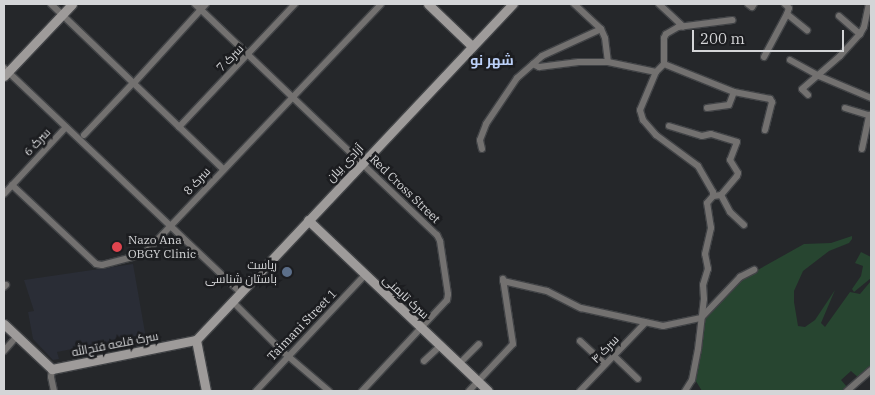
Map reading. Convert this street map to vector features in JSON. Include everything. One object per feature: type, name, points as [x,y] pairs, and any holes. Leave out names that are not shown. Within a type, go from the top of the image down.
[{"type":"main road","points":[[5,72],[72,4]]},
{"type":"main road","points":[[428,4],[472,46]]},
{"type":"main road","name":"آزادی بیان","points":[[196,340],[512,4]]},
{"type":"main road","name":"سرک تایمنی","points":[[308,220],[488,391]]},
{"type":"main road","points":[[4,324],[52,369]]},
{"type":"main road","points":[[196,340],[206,391]]},
{"type":"main road","name":"سرک قلعه فتح‌الله","points":[[52,369],[196,340]]},
{"type":"street","points":[[51,4],[223,169]]},
{"type":"street","name":"Red Cross Street","points":[[195,4],[437,235],[440,241],[448,294],[447,300],[362,391]]},
{"type":"street","points":[[84,135],[206,4]]},
{"type":"street","name":"سرک 7","points":[[179,127],[296,4]]},
{"type":"street","name":"سرک 8","points":[[12,185],[99,265],[144,254],[381,4]]},
{"type":"street","points":[[574,4],[601,29],[605,38],[608,62]]},
{"type":"street","points":[[659,4],[683,26]]},
{"type":"street","points":[[764,56],[788,14],[789,8],[785,4]]},
{"type":"street","points":[[808,95],[802,88],[819,76],[860,34],[864,27],[869,4]]},
{"type":"street","points":[[788,14],[807,30]]},
{"type":"street","points":[[839,16],[860,34]]},
{"type":"street","points":[[713,196],[713,192],[698,166],[656,136],[640,115],[656,72],[664,64],[664,38],[675,28],[732,20]]},
{"type":"street","points":[[482,149],[480,140],[486,124],[511,85],[542,56],[601,29]]},
{"type":"street","points":[[790,60],[819,76],[871,98]]},
{"type":"street","points":[[533,64],[539,67],[579,62],[608,62],[656,72]]},
{"type":"street","points":[[664,64],[734,92],[772,100],[764,130]]},
{"type":"street","points":[[5,72],[66,127],[240,292]]},
{"type":"street","points":[[707,108],[721,108],[729,105],[734,92]]},
{"type":"street","points":[[845,108],[870,115],[862,149]]},
{"type":"street","points":[[669,126],[702,136],[711,134],[737,142],[730,160],[738,174],[721,195],[713,196],[707,202],[711,228],[705,251],[708,268],[703,285],[701,318],[692,380],[685,391]]},
{"type":"street","name":"سرک 6","points":[[4,194],[66,127]]},
{"type":"street","points":[[721,195],[730,212],[744,225]]},
{"type":"street","points":[[469,391],[513,344],[503,280],[547,291],[581,308],[663,326],[701,318],[740,277],[754,270]]},
{"type":"street","name":"Taimani Street 1","points":[[256,391],[366,275]]},
{"type":"street","points":[[232,301],[288,356],[329,391]]},
{"type":"street","name":"سرک ۴","points":[[580,391],[646,322]]},
{"type":"street","points":[[4,351],[17,336]]},
{"type":"street","points":[[580,341],[605,364]]},
{"type":"street","points":[[459,364],[479,344]]},
{"type":"street","points":[[424,362],[440,346]]},
{"type":"street","points":[[614,356],[638,379]]},
{"type":"street","points":[[52,369],[54,391]]},
{"type":"street","points":[[847,391],[871,370]]},
{"type":"shaded area","points":[[133,264],[147,344],[73,356],[72,349],[57,352],[59,359],[53,360],[33,339],[28,312],[34,311],[24,280]]},
{"type":"green space","points":[[852,236],[849,243],[829,251],[803,271],[794,291],[794,302],[798,326],[805,327],[815,320],[835,290],[821,323],[825,327],[850,292],[860,294],[871,281],[871,365],[861,380],[851,371],[841,380],[848,388],[844,391],[702,391],[694,378],[704,320],[712,309],[733,290],[738,281],[804,244],[831,243]]},
{"type":"green space","points":[[861,252],[871,257],[871,278],[854,292],[852,289],[861,276],[863,266],[855,263]]},
{"type":"place","name":"Nazo Ana OBGY Clinic","points":[[117,247]]},
{"type":"place","name":"ریاست باستان شناسی","points":[[287,272]]},
{"type":"district","name":"شهر نو","points":[[492,60]]}]
